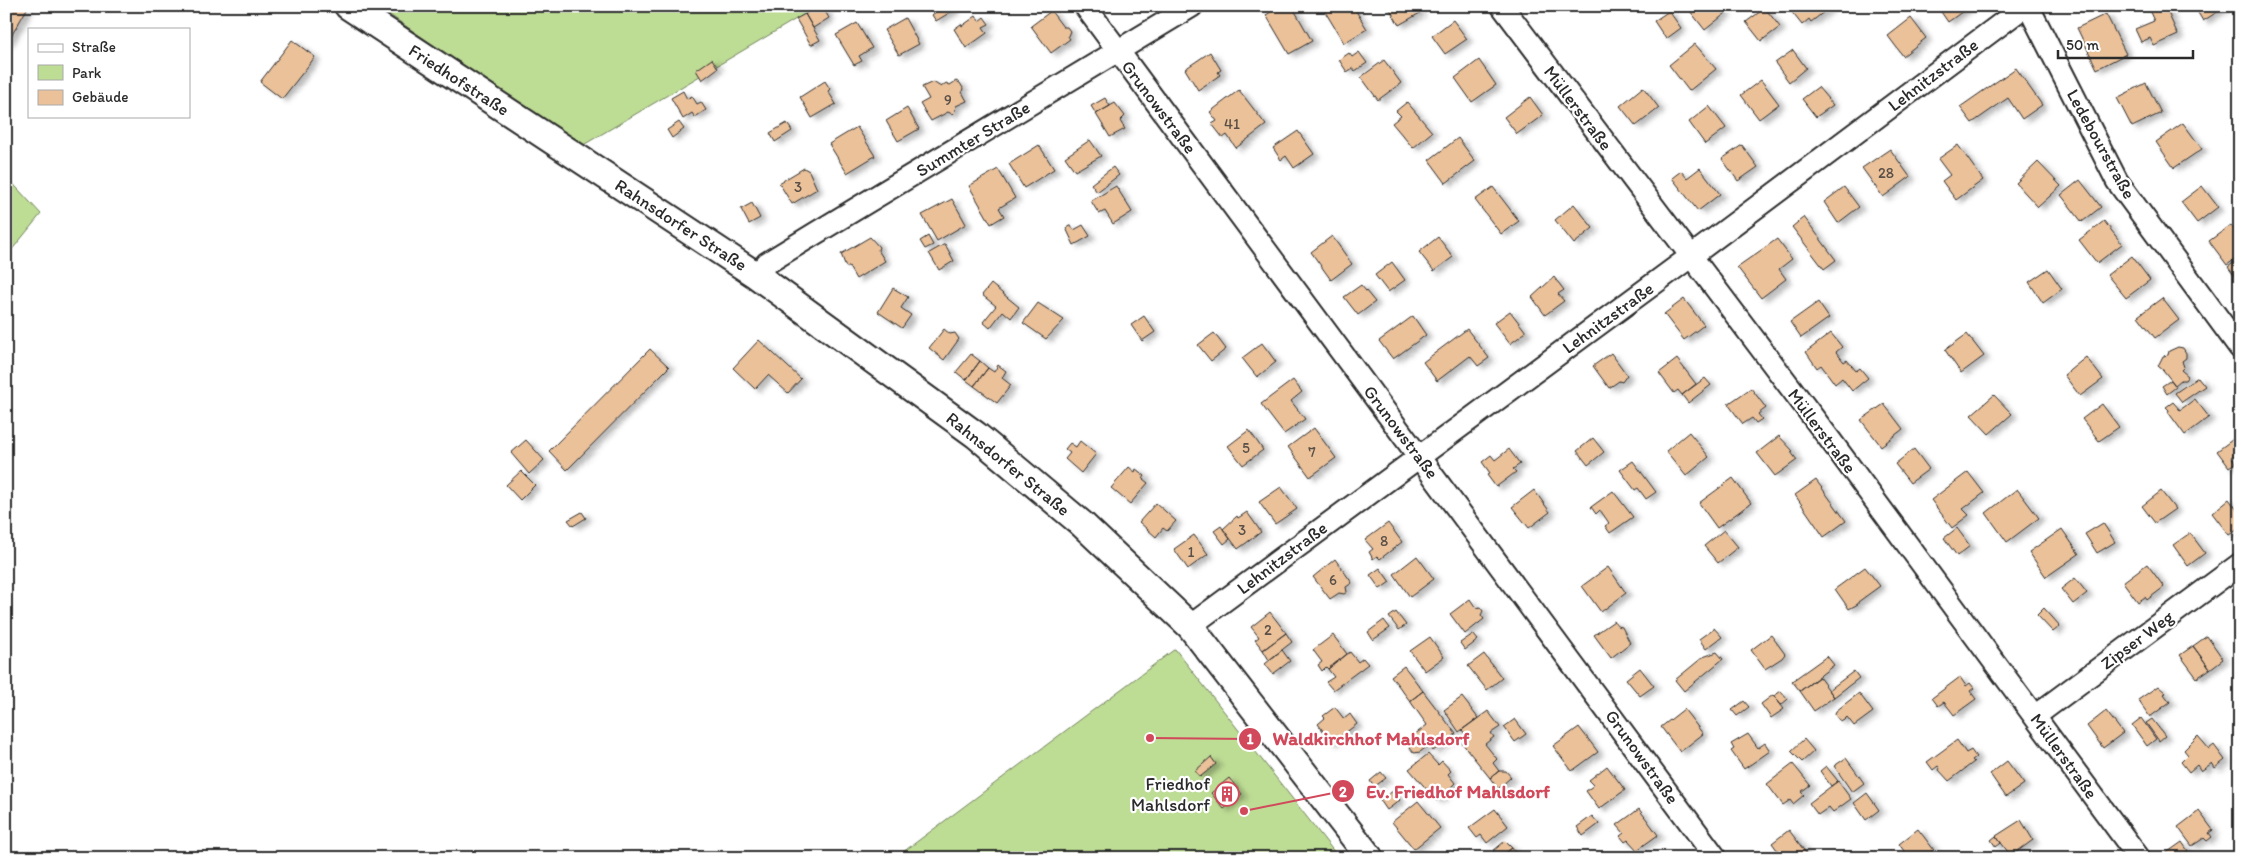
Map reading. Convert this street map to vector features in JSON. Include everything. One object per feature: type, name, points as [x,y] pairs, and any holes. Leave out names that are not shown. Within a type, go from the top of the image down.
[{"type":"street","name":"Friedhofstraße","points":[[348,6],[570,152]]},
{"type":"street","name":"Grunowstraße","points":[[1085,6],[1716,858]]},
{"type":"street","name":"Summter Straße","points":[[756,275],[768,264],[816,233],[1192,6]]},
{"type":"street","name":"Müllerstraße","points":[[1502,6],[1831,441],[2139,858]]},
{"type":"street","name":"Lehnitzstraße","points":[[1190,626],[2026,6]]},
{"type":"street","name":"Ledebourstraße","points":[[2026,6],[2117,181],[2240,348]]},
{"type":"street","name":"Rahnsdorfer Straße","points":[[570,152],[756,275],[976,435],[1082,524],[1190,626],[1370,858]]},
{"type":"street","name":"Zipser Weg","points":[[2035,716],[2240,564]]},
{"type":"green space","points":[[377,6],[818,6],[580,147]]},
{"type":"green space","points":[[6,176],[41,214],[6,257]]},
{"type":"green space","points":[[1175,649],[1339,858],[895,858]]},
{"type":"building","points":[[6,6],[28,7],[6,45]]},
{"type":"building","points":[[818,6],[822,6],[829,18],[813,28],[805,14]]},
{"type":"building","points":[[943,6],[952,6],[954,10],[936,21],[932,15]]},
{"type":"building","points":[[1272,6],[1292,6],[1312,41],[1289,54],[1266,15],[1274,10]]},
{"type":"building","points":[[1330,6],[1353,6],[1367,29],[1344,43],[1324,10]]},
{"type":"building","points":[[1388,6],[1416,6],[1420,13],[1399,25]]},
{"type":"building","points":[[1695,6],[1720,6],[1726,13],[1705,30],[1690,11]]},
{"type":"building","points":[[1787,6],[1827,6],[1829,8],[1811,22],[1809,19],[1802,25]]},
{"type":"building","points":[[1937,6],[1970,6],[1948,22]]},
{"type":"building","points":[[2157,6],[2165,6],[2178,35],[2154,46],[2150,38],[2141,42],[2135,29],[2154,21],[2149,10]]},
{"type":"building","points":[[2194,6],[2224,6],[2225,7],[2203,21]]},
{"type":"building","points":[[1765,8],[1780,27],[1761,41],[1746,22]]},
{"type":"building","points":[[1051,11],[1063,27],[1067,27],[1070,31],[1068,36],[1070,39],[1051,53],[1031,26]]},
{"type":"building","points":[[1669,11],[1681,28],[1666,39],[1654,21]]},
{"type":"building","points":[[805,14],[820,40],[811,45],[796,19]]},
{"type":"building","points":[[2106,14],[2126,54],[2097,69],[2077,28]]},
{"type":"building","points":[[976,16],[979,21],[984,17],[989,24],[983,27],[987,33],[966,48],[954,29]]},
{"type":"building","points":[[905,18],[919,44],[899,55],[884,30]]},
{"type":"building","points":[[1911,18],[1926,38],[1903,56],[1888,36]]},
{"type":"building","points":[[1453,20],[1467,39],[1445,54],[1432,36]]},
{"type":"building","points":[[857,23],[872,48],[859,56],[862,61],[854,65],[836,35]]},
{"type":"building","points":[[292,40],[315,57],[282,99],[260,82]]},
{"type":"building","points":[[1695,44],[1716,69],[1689,91],[1669,65]]},
{"type":"building","points":[[1793,50],[1806,68],[1789,82],[1775,63]]},
{"type":"building","points":[[1210,52],[1221,70],[1218,72],[1220,75],[1198,90],[1185,69]]},
{"type":"building","points":[[1359,52],[1367,63],[1355,71],[1353,68],[1347,72],[1339,60],[1349,53],[1352,57]]},
{"type":"building","points":[[712,59],[718,68],[702,80],[696,70]]},
{"type":"building","points":[[1384,60],[1401,83],[1378,100],[1361,77]]},
{"type":"building","points":[[1479,60],[1496,85],[1472,102],[1455,78]]},
{"type":"building","points":[[2016,68],[2042,105],[2022,119],[2008,98],[1972,123],[1960,107]]},
{"type":"building","points":[[1761,80],[1779,104],[1759,119],[1741,95]]},
{"type":"building","points":[[825,81],[830,89],[828,91],[836,104],[812,118],[800,97]]},
{"type":"building","points":[[956,81],[963,88],[962,92],[967,101],[956,106],[952,114],[948,112],[931,121],[920,104],[929,99],[922,87],[933,82],[941,87],[946,83],[950,85]]},
{"type":"building","points":[[2146,83],[2161,113],[2132,127],[2117,98]]},
{"type":"building","points":[[1643,87],[1659,108],[1636,126],[1620,106]]},
{"type":"building","points":[[1818,87],[1833,105],[1816,117],[1802,99]]},
{"type":"building","points":[[1239,90],[1266,125],[1236,148],[1227,135],[1223,138],[1212,124],[1217,121],[1210,112]]},
{"type":"building","points":[[683,91],[687,99],[692,96],[697,104],[701,102],[706,110],[695,117],[692,113],[683,119],[671,98]]},
{"type":"building","points":[[1530,97],[1543,115],[1517,134],[1504,117]]},
{"type":"building","points":[[1105,98],[1110,106],[1096,114],[1091,106]]},
{"type":"building","points":[[1407,102],[1432,132],[1413,148],[1392,123],[1401,116],[1396,111]]},
{"type":"building","points":[[1115,103],[1125,116],[1120,121],[1125,129],[1110,137],[1096,114]]},
{"type":"building","points":[[1709,106],[1726,128],[1705,144],[1689,122]]},
{"type":"building","points":[[907,108],[919,129],[898,141],[886,121]]},
{"type":"building","points":[[679,122],[684,129],[672,138],[667,130]]},
{"type":"building","points":[[787,123],[792,131],[775,142],[770,133]]},
{"type":"building","points":[[2183,123],[2202,149],[2174,168],[2156,142]]},
{"type":"building","points":[[857,127],[875,156],[847,173],[829,144]]},
{"type":"building","points":[[1298,131],[1314,154],[1294,168],[1286,156],[1281,160],[1273,148]]},
{"type":"building","points":[[1458,138],[1475,161],[1446,183],[1429,160]]},
{"type":"building","points":[[1090,140],[1101,156],[1075,171],[1065,157]]},
{"type":"building","points":[[1039,145],[1054,169],[1024,188],[1009,164]]},
{"type":"building","points":[[1742,145],[1758,167],[1738,181],[1722,159]]},
{"type":"building","points":[[1958,145],[1983,180],[1956,200],[1942,181],[1950,175],[1938,159]]},
{"type":"building","points":[[1890,149],[1910,177],[1883,197],[1862,168]]},
{"type":"building","points":[[2038,162],[2061,186],[2038,207],[2016,183]]},
{"type":"building","points":[[1113,167],[1119,175],[1097,192],[1091,184]]},
{"type":"building","points":[[804,168],[809,171],[817,189],[792,204],[779,183]]},
{"type":"building","points":[[1700,168],[1720,194],[1698,211],[1672,178],[1681,171],[1687,178]]},
{"type":"building","points":[[998,169],[1015,198],[999,208],[1004,216],[991,224],[969,186]]},
{"type":"building","points":[[2080,180],[2101,207],[2082,222],[2061,195]]},
{"type":"building","points":[[1116,186],[1132,212],[1113,224],[1105,211],[1099,214],[1091,201]]},
{"type":"building","points":[[2202,186],[2218,207],[2197,223],[2181,202]]},
{"type":"building","points":[[1493,187],[1519,221],[1501,234],[1475,200]]},
{"type":"building","points":[[1844,187],[1859,207],[1838,223],[1824,202]]},
{"type":"building","points":[[952,199],[966,224],[937,241],[922,215]]},
{"type":"building","points":[[752,203],[760,218],[749,224],[741,209]]},
{"type":"building","points":[[1574,204],[1593,228],[1574,244],[1555,220]]},
{"type":"building","points":[[1804,217],[1836,260],[1824,269],[1792,227]]},
{"type":"building","points":[[2104,221],[2122,244],[2097,263],[2079,240]]},
{"type":"building","points":[[1071,225],[1074,230],[1083,225],[1090,236],[1074,245],[1066,228]]},
{"type":"building","points":[[2231,225],[2240,237],[2240,256],[2227,265],[2209,241]]},
{"type":"building","points":[[928,236],[933,245],[925,249],[920,241]]},
{"type":"building","points":[[1332,236],[1352,264],[1331,280],[1311,252]]},
{"type":"building","points":[[870,237],[879,247],[878,250],[885,261],[856,279],[849,267],[846,267],[841,254]]},
{"type":"building","points":[[1438,237],[1453,257],[1434,271],[1419,252]]},
{"type":"building","points":[[1777,239],[1792,259],[1779,269],[1786,279],[1761,298],[1737,267]]},
{"type":"building","points":[[945,244],[954,261],[939,270],[929,253]]},
{"type":"building","points":[[2132,256],[2150,280],[2126,298],[2107,275]]},
{"type":"building","points":[[2240,258],[2240,274],[2235,277],[2228,267]]},
{"type":"building","points":[[1392,262],[1405,280],[1388,292],[1375,275]]},
{"type":"building","points":[[2048,269],[2062,289],[2043,303],[2029,282]]},
{"type":"building","points":[[1554,277],[1564,290],[1558,294],[1564,301],[1545,315],[1532,297]]},
{"type":"building","points":[[991,284],[1019,307],[1011,318],[1003,311],[990,328],[983,322],[996,306],[982,295]]},
{"type":"building","points":[[1361,285],[1375,302],[1358,315],[1344,297]]},
{"type":"building","points":[[893,288],[908,297],[901,308],[911,315],[902,328],[878,312]]},
{"type":"building","points":[[2162,298],[2179,320],[2155,338],[2138,316]]},
{"type":"building","points":[[1684,299],[1704,325],[1684,340],[1664,314]]},
{"type":"building","points":[[1818,302],[1829,318],[1801,338],[1790,322]]},
{"type":"building","points":[[1038,303],[1064,320],[1046,339],[1023,323]]},
{"type":"building","points":[[1510,311],[1526,332],[1510,344],[1494,323]]},
{"type":"building","points":[[1144,316],[1155,332],[1142,341],[1131,325]]},
{"type":"building","points":[[1413,316],[1426,335],[1393,359],[1379,341]]},
{"type":"building","points":[[944,329],[950,334],[955,333],[959,339],[944,360],[929,348]]},
{"type":"building","points":[[1467,329],[1489,358],[1478,366],[1470,356],[1437,381],[1423,362]]},
{"type":"building","points":[[1214,333],[1226,349],[1211,361],[1198,345]]},
{"type":"building","points":[[1831,333],[1842,347],[1836,352],[1844,362],[1847,360],[1856,371],[1860,368],[1868,378],[1852,391],[1842,378],[1835,384],[1821,365],[1817,368],[1806,352]]},
{"type":"building","points":[[1967,334],[1984,356],[1961,373],[1945,350]]},
{"type":"building","points":[[759,340],[801,379],[788,393],[768,375],[755,389],[733,368]]},
{"type":"building","points":[[1262,343],[1276,362],[1257,377],[1242,358]]},
{"type":"building","points":[[2178,347],[2183,348],[2186,353],[2186,358],[2182,361],[2184,367],[2181,370],[2188,376],[2185,380],[2181,380],[2175,385],[2158,366],[2163,356],[2168,355],[2169,351]]},
{"type":"building","points":[[650,349],[669,367],[567,470],[549,451]]},
{"type":"building","points":[[1611,353],[1627,375],[1622,382],[1619,381],[1609,388],[1593,366]]},
{"type":"building","points":[[971,354],[980,361],[966,380],[956,372]]},
{"type":"building","points":[[2086,357],[2103,379],[2080,396],[2064,375]]},
{"type":"building","points":[[1677,359],[1696,384],[1682,395],[1678,390],[1674,393],[1659,373]]},
{"type":"building","points":[[980,361],[988,368],[974,386],[966,380]]},
{"type":"building","points":[[998,365],[1006,371],[1002,378],[1011,385],[997,403],[974,386],[988,368],[994,372]]},
{"type":"building","points":[[2198,377],[2205,386],[2182,402],[2175,393]]},
{"type":"building","points":[[1705,378],[1711,385],[1688,403],[1682,395]]},
{"type":"building","points":[[1293,380],[1302,392],[1291,401],[1305,419],[1284,434],[1261,404]]},
{"type":"building","points":[[2171,380],[2176,387],[2167,394],[2162,386]]},
{"type":"building","points":[[1751,388],[1766,408],[1758,414],[1762,419],[1756,423],[1752,418],[1743,424],[1728,404]]},
{"type":"building","points":[[1994,395],[2012,414],[1989,434],[1971,415]]},
{"type":"building","points":[[2195,399],[2209,417],[2185,435],[2166,407],[2173,402],[2180,410]]},
{"type":"building","points":[[1884,404],[1903,429],[1881,446],[1861,420]]},
{"type":"building","points":[[2102,404],[2119,427],[2099,441],[2082,419]]},
{"type":"building","points":[[1314,428],[1336,458],[1310,477],[1288,447]]},
{"type":"building","points":[[1249,430],[1263,450],[1243,465],[1228,446]]},
{"type":"building","points":[[1689,432],[1709,457],[1686,476],[1666,451]]},
{"type":"building","points":[[2240,434],[2240,458],[2236,453],[2231,457],[2235,463],[2229,467],[2217,451]]},
{"type":"building","points":[[1779,436],[1793,451],[1791,452],[1797,460],[1775,476],[1757,453]]},
{"type":"building","points":[[1593,438],[1604,452],[1588,465],[1577,451]]},
{"type":"building","points":[[526,440],[544,460],[529,474],[511,453]]},
{"type":"building","points":[[1080,441],[1096,454],[1081,473],[1065,459],[1070,453],[1065,449],[1070,443],[1076,447]]},
{"type":"building","points":[[1509,449],[1520,464],[1513,469],[1516,472],[1496,487],[1487,475],[1490,473],[1482,462],[1491,455],[1495,460]]},
{"type":"building","points":[[1914,449],[1929,469],[1910,483],[1895,464]]},
{"type":"building","points":[[1633,461],[1656,492],[1646,499],[1638,488],[1635,490],[1620,470]]},
{"type":"building","points":[[1129,467],[1135,472],[1136,469],[1145,476],[1143,479],[1148,483],[1130,504],[1111,488]]},
{"type":"building","points":[[521,471],[535,485],[520,500],[506,485]]},
{"type":"building","points":[[1968,472],[1984,493],[1963,509],[1969,515],[1952,528],[1931,500]]},
{"type":"building","points":[[1733,478],[1751,503],[1717,528],[1699,503]]},
{"type":"building","points":[[1816,480],[1846,521],[1824,537],[1795,495]]},
{"type":"building","points":[[1281,487],[1297,509],[1275,524],[1259,502]]},
{"type":"building","points":[[2017,489],[2039,518],[2007,542],[1986,513]]},
{"type":"building","points":[[1534,490],[1550,512],[1529,528],[1512,507]]},
{"type":"building","points":[[1613,491],[1633,517],[1610,533],[1605,526],[1609,523],[1600,510],[1596,514],[1591,507]]},
{"type":"building","points":[[2161,491],[2175,509],[2155,523],[2142,506]]},
{"type":"building","points":[[2229,499],[2240,514],[2240,528],[2229,535],[2212,513]]},
{"type":"building","points":[[1156,503],[1176,521],[1167,531],[1163,528],[1156,537],[1139,522]]},
{"type":"building","points":[[582,512],[586,518],[573,526],[568,520]]},
{"type":"building","points":[[1247,512],[1261,532],[1238,549],[1223,529],[1237,516],[1238,518]]},
{"type":"building","points":[[1388,523],[1402,542],[1380,559],[1377,556],[1373,559],[1369,552],[1373,549],[1365,540]]},
{"type":"building","points":[[2103,523],[2115,542],[2097,553],[2085,534]]},
{"type":"building","points":[[1221,526],[1230,539],[1224,544],[1214,531]]},
{"type":"building","points":[[1957,528],[1970,546],[1957,556],[1944,538]]},
{"type":"building","points":[[2062,529],[2079,554],[2046,577],[2029,552]]},
{"type":"building","points":[[1724,530],[1738,547],[1718,563],[1704,546]]},
{"type":"building","points":[[2190,533],[2205,553],[2188,566],[2173,545]]},
{"type":"building","points":[[1194,535],[1208,554],[1188,569],[1174,549]]},
{"type":"building","points":[[1417,556],[1434,579],[1410,597],[1394,574]]},
{"type":"building","points":[[1335,559],[1352,583],[1346,587],[1347,592],[1344,594],[1339,593],[1330,599],[1313,577]]},
{"type":"building","points":[[2147,564],[2164,587],[2147,600],[2145,597],[2138,602],[2123,582]]},
{"type":"building","points":[[1608,567],[1626,593],[1601,612],[1582,586]]},
{"type":"building","points":[[1865,567],[1880,586],[1849,609],[1835,589]]},
{"type":"building","points":[[1380,568],[1390,582],[1380,589],[1370,575]]},
{"type":"building","points":[[2075,578],[2087,593],[2073,604],[2061,589]]},
{"type":"building","points":[[1470,599],[1476,608],[1480,607],[1483,611],[1481,615],[1484,619],[1465,634],[1450,614]]},
{"type":"building","points":[[2044,608],[2060,626],[2053,632],[2037,615]]},
{"type":"building","points":[[1270,612],[1286,633],[1263,650],[1255,640],[1259,637],[1251,627]]},
{"type":"building","points":[[1396,612],[1406,625],[1399,630],[1389,617]]},
{"type":"building","points":[[1384,620],[1390,628],[1373,640],[1368,632]]},
{"type":"building","points":[[1614,621],[1618,626],[1622,627],[1630,643],[1611,658],[1594,635]]},
{"type":"building","points":[[1714,628],[1722,637],[1706,649],[1699,639]]},
{"type":"building","points":[[1286,633],[1292,642],[1269,660],[1263,650]]},
{"type":"building","points":[[1473,634],[1478,640],[1465,650],[1460,643]]},
{"type":"building","points":[[1333,635],[1347,654],[1328,669],[1326,667],[1322,671],[1318,665],[1322,662],[1313,650]]},
{"type":"building","points":[[1771,635],[1785,654],[1765,669],[1751,650]]},
{"type":"building","points":[[2207,636],[2223,659],[2210,669],[2193,646]]},
{"type":"building","points":[[1430,637],[1444,657],[1425,671],[1410,651]]},
{"type":"building","points":[[2193,646],[2210,669],[2197,678],[2180,655]]},
{"type":"building","points":[[1282,650],[1290,661],[1273,674],[1265,664]]},
{"type":"building","points":[[1350,652],[1358,662],[1363,658],[1368,664],[1333,690],[1326,682],[1334,677],[1328,669]]},
{"type":"building","points":[[1717,652],[1723,659],[1684,691],[1675,680],[1703,657]]},
{"type":"building","points":[[1484,654],[1502,678],[1487,690],[1468,666]]},
{"type":"building","points":[[1827,656],[1834,665],[1800,691],[1792,681]]},
{"type":"building","points":[[1404,666],[1423,691],[1410,701],[1391,676]]},
{"type":"building","points":[[1640,668],[1654,686],[1640,696],[1626,679]]},
{"type":"building","points":[[1854,671],[1859,678],[1834,697],[1829,690]]},
{"type":"building","points":[[1819,677],[1834,697],[1814,711],[1800,691]]},
{"type":"building","points":[[1960,677],[1966,686],[1970,683],[1974,688],[1970,691],[1976,699],[1954,715],[1944,702],[1938,706],[1932,698]]},
{"type":"building","points":[[2158,686],[2166,693],[2164,694],[2170,702],[2150,717],[2138,700]]},
{"type":"building","points":[[1423,691],[1456,734],[1433,751],[1429,745],[1420,752],[1414,753],[1405,742],[1427,725],[1410,701]]},
{"type":"building","points":[[1781,691],[1788,699],[1781,705],[1774,696]]},
{"type":"building","points":[[1859,693],[1873,712],[1854,726],[1847,717],[1843,721],[1839,720],[1835,715],[1836,711]]},
{"type":"building","points":[[1773,695],[1784,709],[1771,718],[1761,704]]},
{"type":"building","points":[[1462,697],[1478,718],[1459,732],[1444,710]]},
{"type":"building","points":[[1744,701],[1749,707],[1737,716],[1732,710]]},
{"type":"building","points":[[1335,707],[1344,719],[1350,714],[1357,724],[1332,743],[1318,724],[1325,718],[1323,716]]},
{"type":"building","points":[[1684,709],[1703,734],[1680,752],[1661,727]]},
{"type":"building","points":[[1488,711],[1500,727],[1491,733],[1494,737],[1485,744],[1497,759],[1493,763],[1499,771],[1490,778],[1462,743],[1468,738],[1462,730]]},
{"type":"building","points":[[2106,711],[2123,733],[2103,748],[2087,726]]},
{"type":"building","points":[[2141,718],[2156,739],[2147,746],[2132,725]]},
{"type":"building","points":[[1515,719],[1526,734],[1515,742],[1504,727]]},
{"type":"building","points":[[2152,719],[2165,736],[2159,741],[2146,723]]},
{"type":"building","points":[[1579,727],[1598,752],[1572,771],[1553,746]]},
{"type":"building","points":[[1748,734],[1758,748],[1765,743],[1770,751],[1744,769],[1731,751],[1734,749],[1731,744]]},
{"type":"building","points":[[2198,736],[2209,749],[2214,745],[2225,760],[2215,768],[2212,763],[2201,771],[2197,765],[2189,772],[2181,762],[2188,755],[2184,750]]},
{"type":"building","points":[[1804,739],[1814,751],[1802,762],[1791,751]]},
{"type":"building","points":[[1957,740],[1966,753],[1971,750],[1976,757],[1972,760],[1974,762],[1949,781],[1939,770],[1938,766],[1933,770],[1927,762]]},
{"type":"building","points":[[1428,754],[1438,765],[1442,761],[1451,771],[1448,774],[1455,783],[1437,801],[1409,769]]},
{"type":"building","points":[[1211,757],[1216,764],[1200,777],[1195,771]]},
{"type":"building","points":[[1846,758],[1864,783],[1852,792],[1834,766]]},
{"type":"building","points":[[2007,761],[2024,784],[2006,797],[1990,774]]},
{"type":"building","points":[[1793,764],[1810,785],[1801,792],[1804,795],[1793,804],[1790,800],[1783,805],[1767,784]]},
{"type":"building","points":[[1607,766],[1625,790],[1599,809],[1586,791],[1594,785],[1589,780]]},
{"type":"building","points":[[1826,766],[1838,781],[1831,786],[1820,771]]},
{"type":"building","points":[[1499,771],[1506,771],[1511,777],[1498,789],[1490,778]]},
{"type":"building","points":[[1381,772],[1386,778],[1374,787],[1370,781]]},
{"type":"building","name":"Friedhof Mahlsdorf","points":[[1229,778],[1242,794],[1224,809],[1211,793]]},
{"type":"building","points":[[1838,781],[1851,799],[1833,812],[1829,807],[1818,815],[1809,803]]},
{"type":"building","points":[[1393,791],[1400,800],[1387,810],[1380,800]]},
{"type":"building","points":[[1867,793],[1879,810],[1866,820],[1854,803]]},
{"type":"building","points":[[1418,801],[1440,828],[1414,849],[1392,822]]},
{"type":"building","points":[[1495,809],[1508,826],[1487,843],[1481,835],[1477,838],[1469,828]]},
{"type":"building","points":[[1639,809],[1658,835],[1637,850],[1628,840],[1625,842],[1620,836],[1624,833],[1617,825]]},
{"type":"building","points":[[2199,811],[2213,830],[2209,833],[2212,837],[2207,841],[2204,838],[2192,846],[2178,827]]},
{"type":"building","points":[[1592,816],[1599,824],[1583,836],[1577,827]]},
{"type":"building","points":[[2021,820],[2033,840],[2011,856],[1996,836]]},
{"type":"building","points":[[1918,829],[1934,850],[1923,858],[1909,858],[1899,844]]},
{"type":"building","points":[[1789,830],[1806,853],[1799,858],[1783,858],[1772,843]]},
{"type":"building","points":[[1996,836],[2001,843],[1996,847],[1991,840]]},
{"type":"building","points":[[1505,841],[1512,848],[1498,858],[1493,851]]},
{"type":"building","points":[[2182,842],[2188,851],[2178,858],[2168,858],[2165,854]]},
{"type":"building","points":[[1512,848],[1517,855],[1513,858],[1500,858]]},
{"type":"place","name":"Waldkirchhof Mahlsdorf","points":[[1150,738]]},
{"type":"place","name":"Friedhof Mahlsdorf","points":[[1227,794]]},
{"type":"place","name":"Ev. Friedhof Mahlsdorf","points":[[1244,811]]}]
